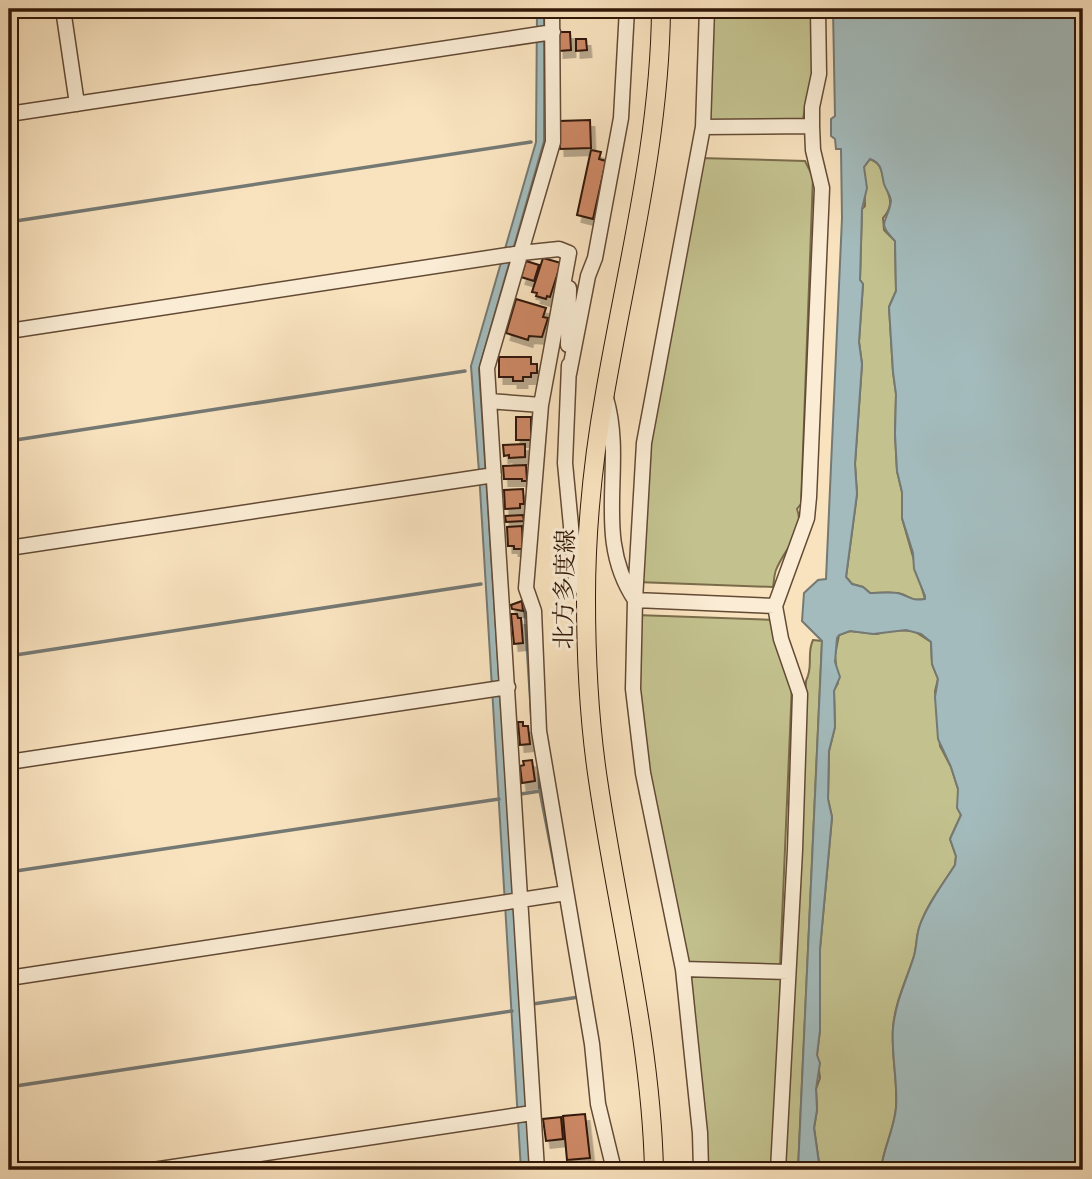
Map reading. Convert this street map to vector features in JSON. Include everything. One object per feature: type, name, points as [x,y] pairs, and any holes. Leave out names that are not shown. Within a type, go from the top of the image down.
[{"type":"main road","name":"北方多度線","points":[[654,1170],[650,1102],[629,948],[598,782],[590,718],[586,595],[590,512],[605,394],[652,136],[661,41],[661,9]]},
{"type":"main road","points":[[9,1159],[10,1170]]},
{"type":"street","points":[[63,9],[77,104]]},
{"type":"street","points":[[537,1170],[526,1114],[501,688],[502,628],[487,476],[487,368],[512,254],[553,142],[545,33],[552,9]]},
{"type":"street","points":[[569,374],[588,276],[595,258],[621,118],[627,9]]},
{"type":"street","points":[[701,1170],[700,1133],[683,969],[643,773],[633,689],[644,443],[703,127],[707,9]]},
{"type":"street","points":[[778,1170],[795,850],[800,694],[781,639],[775,606],[807,519],[809,497],[822,188],[813,150],[812,126],[812,107],[819,74],[818,9]]},
{"type":"street","points":[[9,114],[545,33]]},
{"type":"street","points":[[703,127],[812,126]]},
{"type":"street","points":[[9,331],[512,254],[559,249],[569,253]]},
{"type":"street","points":[[569,253],[569,374],[565,463],[576,579],[586,595]]},
{"type":"street","points":[[569,253],[541,405],[526,588],[534,611],[539,732],[592,1044],[598,1104],[614,1170]]},
{"type":"street","points":[[605,394],[612,421],[612,541],[623,582],[635,600]]},
{"type":"street","points":[[489,401],[541,405]]},
{"type":"street","points":[[9,548],[487,476]]},
{"type":"street","points":[[635,600],[775,606]]},
{"type":"street","points":[[9,762],[501,688]]},
{"type":"street","points":[[9,978],[566,893]]},
{"type":"street","points":[[683,969],[788,972]]},
{"type":"street","points":[[153,1170],[526,1114]]},
{"type":"shaded area","points":[[713,9],[811,9],[813,72],[803,122],[707,124],[711,99]]},
{"type":"shaded area","points":[[700,158],[805,161],[813,177],[801,504],[797,509],[799,525],[776,570],[773,587],[637,582],[647,442]]},
{"type":"shaded area","points":[[870,159],[880,167],[889,195],[890,207],[883,218],[884,230],[895,241],[896,291],[889,307],[896,394],[897,471],[902,492],[902,518],[925,599],[920,600],[898,593],[870,593],[863,587],[852,584],[846,577],[857,494],[855,464],[862,364],[859,342],[863,284],[860,280],[862,209],[865,206],[864,167]]},
{"type":"shaded area","points":[[636,615],[775,620],[792,684],[780,967],[687,962],[642,736]]},
{"type":"shaded area","points":[[892,630],[914,631],[931,642],[932,664],[938,679],[935,691],[940,746],[958,789],[958,808],[961,815],[950,839],[956,856],[955,865],[923,917],[914,956],[896,1009],[893,1038],[896,1108],[881,1170],[817,1170],[819,1163],[814,1128],[816,1089],[820,1078],[817,1055],[820,1030],[820,949],[832,817],[828,799],[829,751],[835,727],[834,690],[838,683],[835,655],[839,635],[850,631],[877,634]]},
{"type":"shaded area","points":[[813,640],[822,641],[798,1170],[785,1170],[806,681]]},
{"type":"shaded area","points":[[692,973],[781,978],[772,1170],[705,1170],[687,978]]},
{"type":"water","points":[[537,9],[544,9],[544,141],[479,369],[531,1170],[521,1170],[471,366],[536,142]]},
{"type":"water","points":[[833,9],[1083,9],[1083,1170],[881,1170],[896,1108],[893,1028],[896,1009],[914,956],[923,917],[955,865],[956,856],[950,839],[961,815],[957,808],[958,789],[938,739],[935,697],[938,679],[932,664],[931,642],[921,634],[906,630],[873,634],[850,631],[837,638],[835,662],[840,677],[834,691],[835,727],[829,751],[828,799],[832,817],[820,949],[820,1030],[817,1055],[820,1063],[814,1128],[819,1163],[817,1170],[798,1170],[822,641],[802,621],[804,593],[818,580],[826,579],[842,218],[841,149],[836,149],[835,139],[831,136],[831,119],[835,116]],"holes":[[[870,159],[881,169],[891,201],[884,225],[895,241],[896,291],[889,307],[896,394],[897,471],[902,492],[902,518],[913,553],[914,569],[925,596],[925,599],[921,600],[894,593],[870,593],[863,587],[852,584],[846,577],[857,494],[855,464],[862,364],[859,342],[863,284],[860,280],[862,209],[867,188],[864,167]]]},
{"type":"building","points":[[559,32],[570,32],[571,50],[559,51]]},
{"type":"building","points":[[576,39],[586,39],[587,50],[576,51]]},
{"type":"building","points":[[590,120],[591,148],[560,149],[559,121]]},
{"type":"building","points":[[591,150],[601,152],[599,159],[606,161],[593,219],[577,215]]},
{"type":"building","points":[[543,258],[561,263],[550,297],[547,296],[546,299],[532,292]]},
{"type":"building","points":[[526,261],[539,265],[534,281],[521,277]]},
{"type":"building","points":[[516,299],[546,308],[543,317],[548,318],[542,337],[529,336],[528,340],[506,333]]},
{"type":"building","points":[[499,357],[531,357],[531,364],[537,364],[537,373],[531,373],[531,377],[523,377],[523,381],[513,381],[513,377],[499,377]]},
{"type":"building","points":[[516,417],[531,417],[531,440],[516,440]]},
{"type":"building","points":[[525,444],[525,457],[504,456],[503,445]]},
{"type":"building","points":[[526,465],[527,481],[504,479],[503,466]]},
{"type":"building","points":[[523,489],[524,504],[520,504],[520,508],[505,509],[504,490]]},
{"type":"building","points":[[523,515],[524,521],[506,522],[505,516]]},
{"type":"building","points":[[522,526],[523,549],[508,546],[507,527]]},
{"type":"building","points":[[522,601],[523,611],[512,609],[511,605]]},
{"type":"building","points":[[511,614],[517,614],[518,618],[521,618],[523,643],[514,644]]},
{"type":"building","points":[[518,722],[528,726],[530,744],[520,745]]},
{"type":"building","points":[[532,760],[535,781],[522,783],[520,766],[524,765],[523,761]]},
{"type":"building","points":[[585,1114],[590,1158],[567,1160],[563,1116]]},
{"type":"building","points":[[561,1117],[563,1139],[546,1141],[543,1119]]},
{"type":"building","points":[[589,1162],[590,1170],[578,1170],[580,1164]]},
{"type":"building","points":[[572,1164],[573,1170],[543,1170],[542,1167]]},
{"type":"waterway","points":[[9,222],[531,142]]},
{"type":"waterway","points":[[9,441],[465,371]]},
{"type":"waterway","points":[[9,656],[481,584]]},
{"type":"waterway","points":[[525,611],[532,720]]},
{"type":"waterway","points":[[521,794],[540,791],[539,773]]},
{"type":"waterway","points":[[540,791],[557,878]]},
{"type":"waterway","points":[[9,872],[499,799]]},
{"type":"waterway","points":[[533,1004],[579,997]]},
{"type":"waterway","points":[[9,1087],[512,1011]]}]
